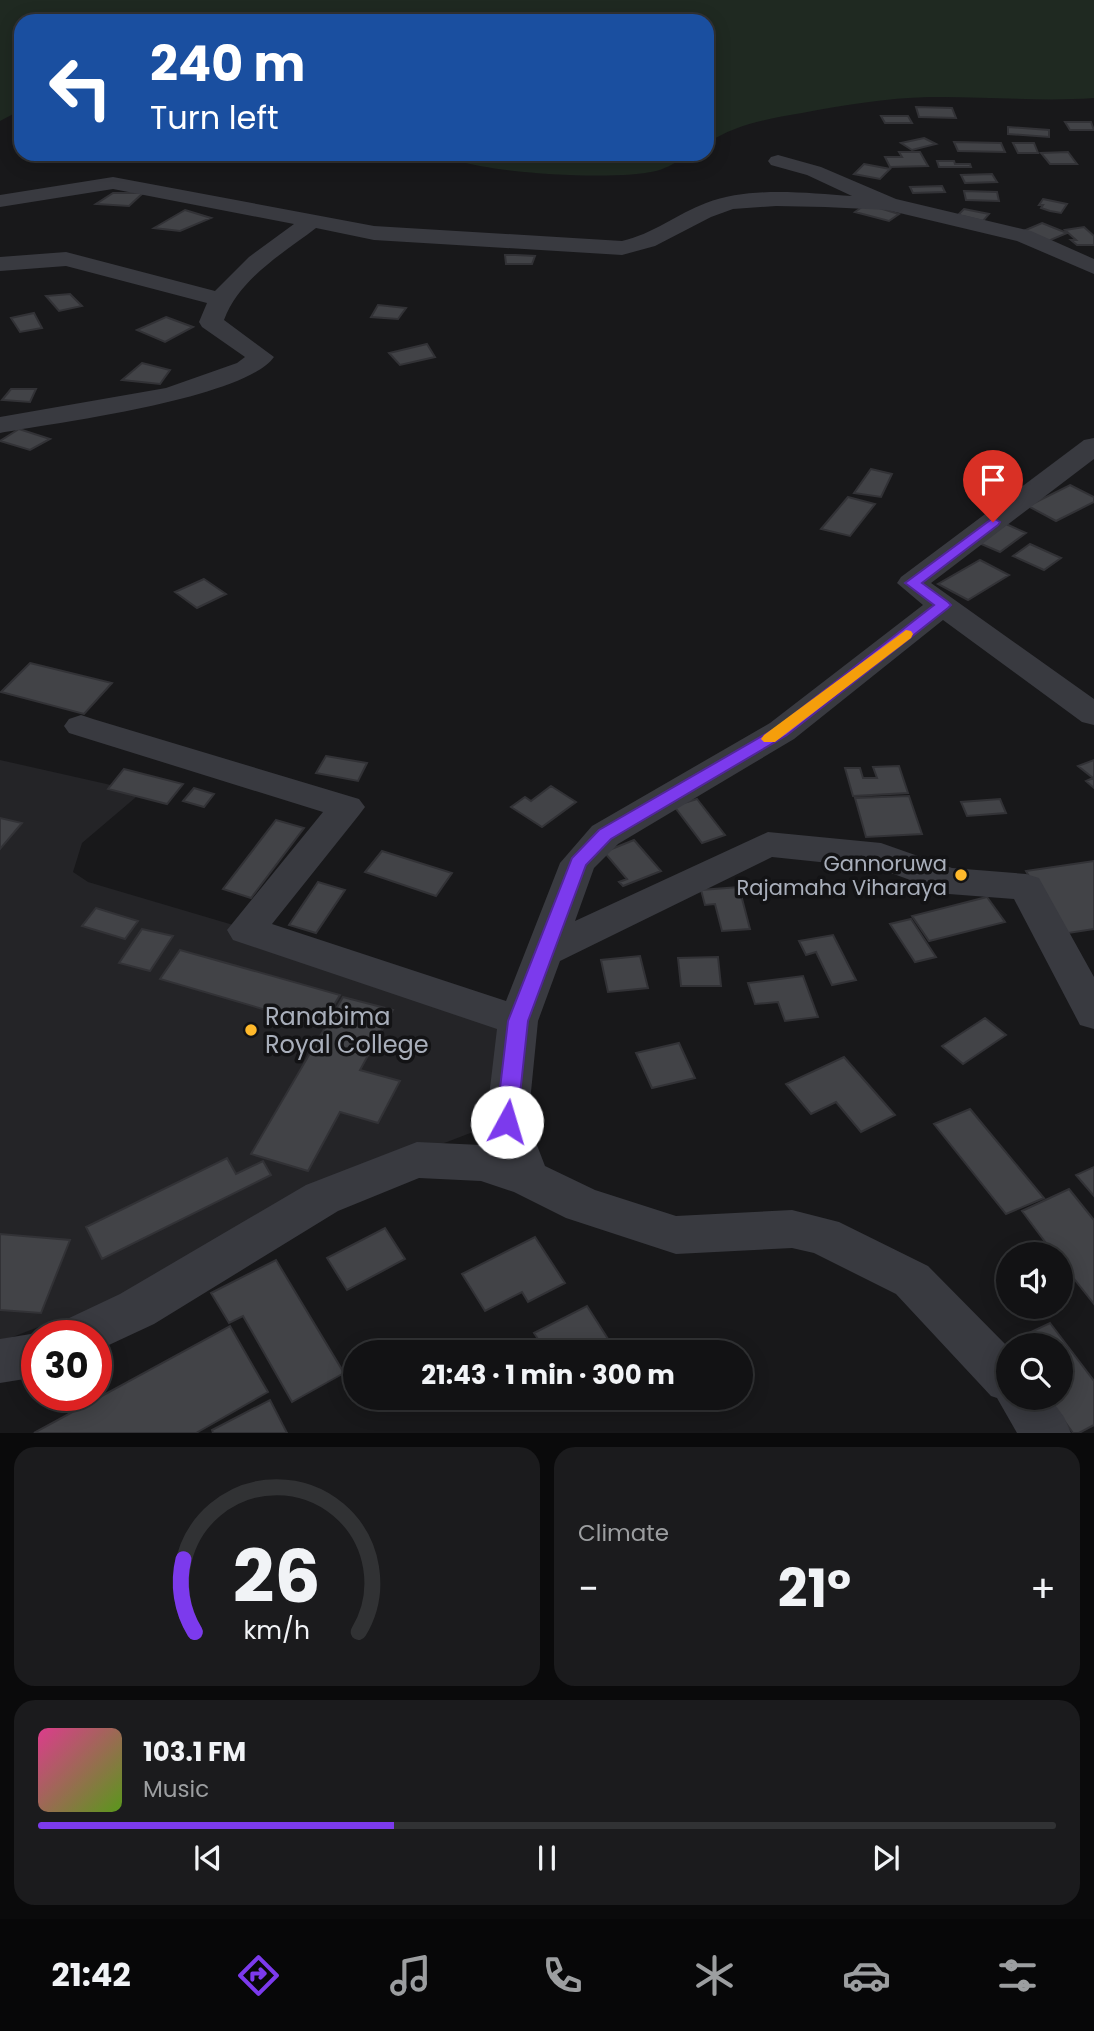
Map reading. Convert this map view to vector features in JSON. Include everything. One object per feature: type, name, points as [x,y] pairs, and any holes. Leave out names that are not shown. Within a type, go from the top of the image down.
[{"type":"street","points":[[778,162],[814,171],[888,204],[963,224],[1023,236],[1094,267]]},
{"type":"street","points":[[0,201],[113,183],[374,233],[622,248],[645,244],[717,207],[763,200],[888,204]]},
{"type":"street","points":[[0,425],[171,395],[246,368],[261,357],[211,322],[220,299],[257,262],[312,221]]},
{"type":"street","points":[[0,264],[66,259],[220,299]]},
{"type":"street","points":[[1094,446],[912,583],[1094,715]]},
{"type":"street","points":[[528,1178],[507,1122],[518,1021],[578,863],[605,835],[782,732],[943,605]]},
{"type":"street","points":[[81,726],[347,807],[246,930],[518,1021]]},
{"type":"street","points":[[542,953],[768,844],[881,856],[949,881],[1026,887],[1094,1014]]},
{"type":"street","points":[[112,1321],[137,1309],[323,1198],[417,1160],[481,1163],[528,1178],[582,1205],[676,1235],[792,1229],[823,1236],[912,1280],[996,1368]]},
{"type":"street","points":[[0,1361],[21,1358]]},
{"type":"street","points":[[1030,1410],[1046,1433]]},
{"type":"shaded area","points":[[0,0],[1094,0],[1094,98],[929,97],[881,100],[764,120],[714,139],[714,14],[14,14],[14,114],[0,121]]},
{"type":"shaded area","points":[[458,161],[677,161],[656,171],[610,175],[546,174]]},
{"type":"shaded area","name":"Ranabima Royal College","points":[[0,760],[142,792],[82,843],[73,872],[88,882],[503,1005],[491,1125],[352,1173],[95,1320],[21,1320],[21,1334],[0,1342]]},
{"type":"building","points":[[916,107],[952,108],[956,118],[919,117]]},
{"type":"building","points":[[881,116],[908,116],[912,123],[885,123]]},
{"type":"building","points":[[1065,122],[1091,122],[1094,130],[1070,130]]},
{"type":"building","points":[[1008,127],[1049,130],[1049,137],[1008,134]]},
{"type":"building","points":[[924,138],[936,144],[912,150],[901,143]]},
{"type":"building","points":[[954,142],[1001,143],[1005,152],[958,151]]},
{"type":"building","points":[[1013,143],[1034,143],[1038,153],[1018,153]]},
{"type":"building","points":[[899,152],[920,152],[928,166],[890,167],[885,157],[902,157]]},
{"type":"building","points":[[1068,152],[1077,164],[1050,164],[1041,153]]},
{"type":"building","points":[[937,161],[954,161],[955,164],[970,164],[971,167],[939,167]]},
{"type":"building","points":[[864,164],[890,169],[880,179],[854,174]]},
{"type":"building","points":[[992,174],[997,182],[965,183],[961,175]]},
{"type":"building","points":[[942,186],[945,192],[913,193],[910,187]]},
{"type":"building","points":[[964,191],[997,192],[999,201],[966,200]]},
{"type":"building","points":[[113,193],[143,193],[129,206],[96,204]]},
{"type":"building","points":[[1043,199],[1067,204],[1061,213],[1050,211],[1039,205]]},
{"type":"building","points":[[866,204],[899,214],[889,221],[855,212]]},
{"type":"building","points":[[964,209],[989,214],[983,221],[958,215]]},
{"type":"building","points":[[185,210],[211,218],[180,231],[154,228]]},
{"type":"building","points":[[1042,223],[1067,233],[1046,242],[1021,232]]},
{"type":"building","points":[[1084,227],[1094,236],[1094,245],[1077,245],[1071,240],[1076,240],[1065,230]]},
{"type":"building","points":[[505,255],[535,256],[532,264],[506,264]]},
{"type":"building","points":[[70,294],[82,306],[59,311],[46,296]]},
{"type":"building","points":[[378,305],[406,308],[398,319],[371,317]]},
{"type":"building","points":[[34,313],[42,328],[20,332],[11,318]]},
{"type":"building","points":[[166,317],[193,327],[165,342],[137,330]]},
{"type":"building","points":[[427,344],[435,357],[400,365],[389,353]]},
{"type":"building","points":[[142,363],[170,370],[160,384],[122,380]]},
{"type":"building","points":[[11,389],[36,389],[30,402],[2,400]]},
{"type":"building","points":[[19,429],[50,439],[30,450],[0,441]]},
{"type":"building","points":[[871,469],[892,474],[881,497],[854,493]]},
{"type":"building","points":[[1070,485],[1094,497],[1094,502],[1056,521],[1028,506]]},
{"type":"building","points":[[848,497],[875,504],[850,536],[821,529]]},
{"type":"building","points":[[1006,524],[1026,533],[1000,552],[979,543]]},
{"type":"building","points":[[1030,544],[1061,558],[1044,570],[1013,556]]},
{"type":"building","points":[[980,560],[1009,575],[968,600],[938,584]]},
{"type":"building","points":[[204,579],[226,594],[197,608],[175,592]]},
{"type":"building","points":[[30,663],[112,683],[84,714],[1,692]]},
{"type":"building","points":[[326,756],[367,763],[358,781],[316,773]]},
{"type":"building","points":[[1094,760],[1094,788],[1086,781],[1093,778],[1078,766]]},
{"type":"building","points":[[899,766],[908,793],[853,796],[845,768],[860,768],[863,778],[877,778],[873,767]]},
{"type":"building","points":[[124,769],[183,784],[167,804],[108,789]]},
{"type":"building","points":[[551,786],[576,802],[542,827],[511,807],[525,797],[531,801]]},
{"type":"building","points":[[194,788],[214,794],[204,807],[183,801]]},
{"type":"building","points":[[909,796],[922,834],[866,837],[855,798]]},
{"type":"building","points":[[697,799],[725,835],[702,843],[674,806]]},
{"type":"building","points":[[1000,799],[1006,813],[967,816],[961,802]]},
{"type":"building","points":[[0,818],[22,823],[0,849]]},
{"type":"building","points":[[276,820],[304,828],[251,898],[223,889]]},
{"type":"building","points":[[634,840],[661,871],[623,886],[619,882],[627,879],[604,852]]},
{"type":"building","points":[[382,851],[452,873],[436,896],[365,872]]},
{"type":"building","points":[[1094,861],[1094,929],[1062,934],[1026,871]]},
{"type":"building","points":[[318,882],[345,890],[316,933],[289,925]]},
{"type":"building","points":[[739,887],[750,929],[722,931],[715,904],[705,905],[701,890]]},
{"type":"building","points":[[987,897],[1005,922],[929,941],[912,916]]},
{"type":"building","points":[[96,908],[138,921],[125,939],[82,926]]},
{"type":"building","points":[[911,919],[936,957],[915,962],[890,924]]},
{"type":"building","points":[[142,929],[173,936],[150,971],[119,963]]},
{"type":"building","points":[[833,935],[856,980],[832,985],[816,952],[806,955],[799,941]]},
{"type":"building","points":[[180,950],[340,995],[321,1026],[160,979]]},
{"type":"building","points":[[640,956],[648,988],[608,992],[601,960]]},
{"type":"building","points":[[718,957],[721,986],[681,986],[678,958]]},
{"type":"building","points":[[803,976],[818,1017],[785,1021],[778,1002],[755,1004],[748,983]]},
{"type":"building","points":[[343,997],[393,1010],[360,1070],[400,1081],[378,1123],[340,1112],[308,1171],[251,1154]]},
{"type":"building","points":[[985,1018],[1006,1035],[963,1064],[942,1046]]},
{"type":"building","points":[[679,1043],[695,1078],[652,1088],[636,1053]]},
{"type":"building","points":[[844,1057],[895,1115],[861,1132],[836,1102],[811,1114],[786,1084]]},
{"type":"building","points":[[970,1109],[1044,1198],[1006,1214],[934,1124]]},
{"type":"building","points":[[227,1158],[236,1174],[263,1161],[271,1175],[102,1259],[86,1227]]},
{"type":"building","points":[[1094,1167],[1094,1196],[1076,1175]]},
{"type":"building","points":[[1069,1189],[1094,1220],[1094,1304],[1073,1277],[1073,1242],[1045,1242],[1022,1211]]},
{"type":"building","points":[[385,1228],[405,1259],[347,1290],[327,1258]]},
{"type":"building","points":[[0,1234],[70,1240],[41,1313],[0,1310]]},
{"type":"building","points":[[535,1237],[565,1283],[528,1302],[522,1292],[485,1311],[462,1274]]},
{"type":"building","points":[[276,1260],[343,1374],[292,1402],[243,1316],[229,1323],[211,1293]]},
{"type":"building","points":[[587,1306],[609,1340],[539,1340],[534,1333]]},
{"type":"building","points":[[1050,1323],[1058,1333],[1029,1333]]},
{"type":"building","points":[[230,1326],[268,1392],[196,1433],[34,1433],[74,1411],[112,1411],[112,1390]]},
{"type":"building","points":[[1073,1353],[1094,1381],[1094,1425],[1079,1433],[1073,1433],[1057,1410],[1073,1410]]},
{"type":"building","points":[[270,1400],[287,1433],[213,1433],[212,1430]]},
{"type":"slow traffic","points":[[769,739],[782,732],[906,634]]},
{"type":"place","name":"Gannoruwa Rajamaha Viharaya","points":[[961,875]]},
{"type":"place","name":"Ranabima Royal College","points":[[251,1030]]},
{"type":"route","points":[[507,1122],[518,1021],[578,863],[605,835],[782,732],[943,605],[912,583],[993,522]]}]
